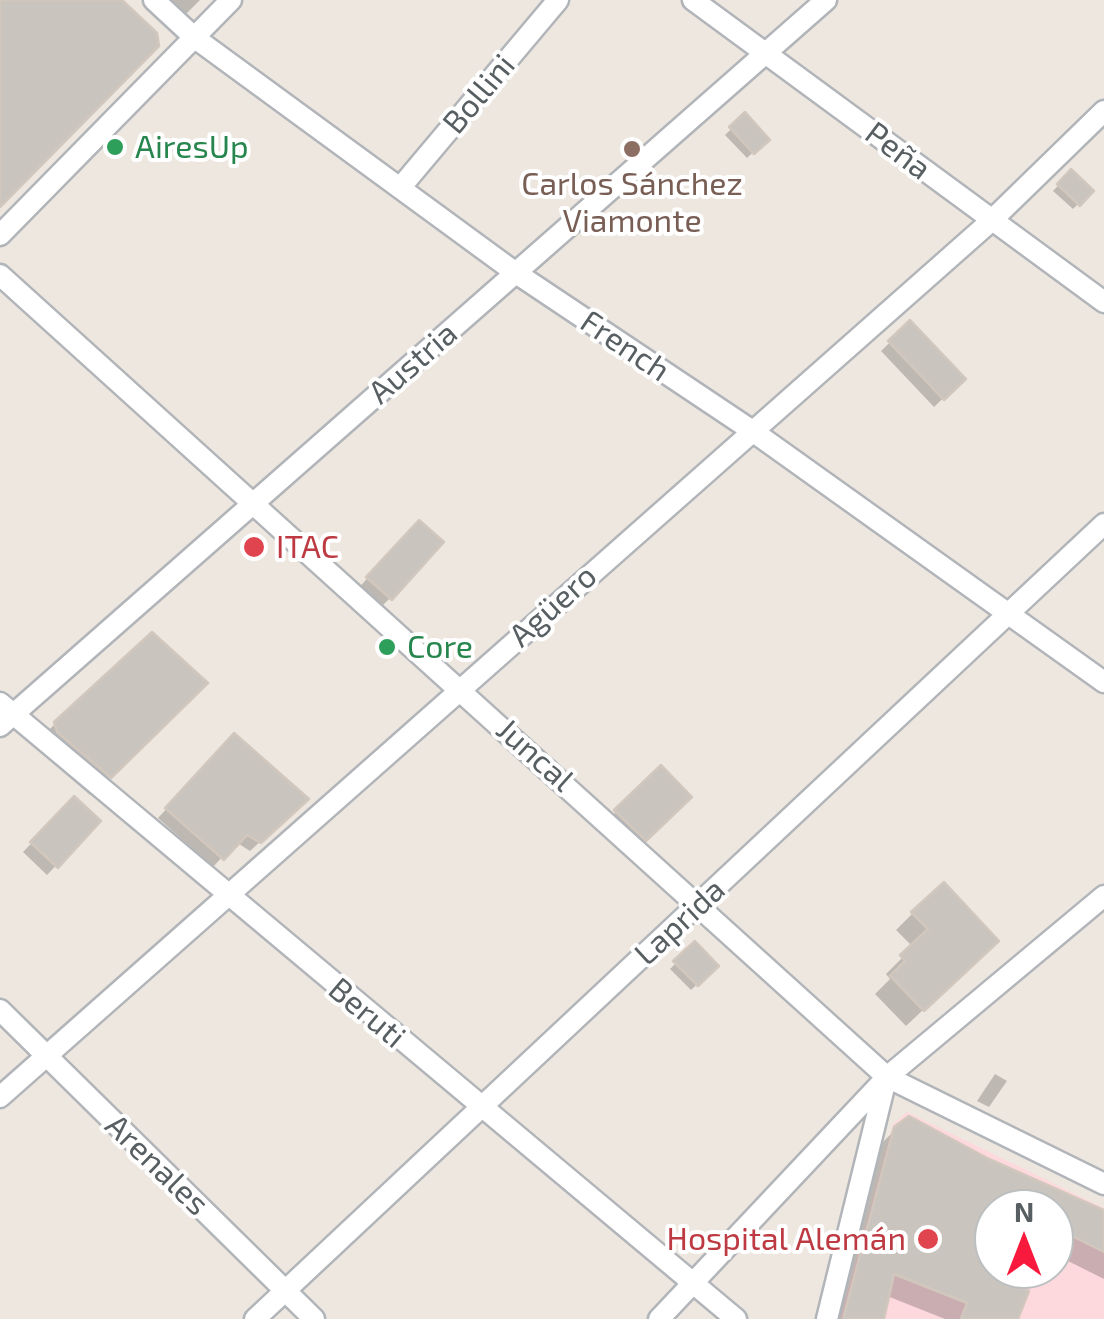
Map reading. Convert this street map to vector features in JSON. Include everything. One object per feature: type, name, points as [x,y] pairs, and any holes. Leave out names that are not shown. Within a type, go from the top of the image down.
[{"type":"street","name":"French","points":[[154,0],[195,38],[516,273],[750,430],[1104,682]]},
{"type":"street","points":[[0,234],[231,0]]},
{"type":"street","name":"Bollini","points":[[400,188],[558,0]]},
{"type":"street","name":"Peña","points":[[693,0],[1104,302]]},
{"type":"street","name":"Austria","points":[[4,714],[254,502],[826,0]]},
{"type":"street","name":"Agüero","points":[[0,1097],[991,220],[1104,111]]},
{"type":"street","name":"Juncal","points":[[0,275],[887,1077],[1104,1184]]},
{"type":"street","name":"Laprida","points":[[255,1319],[1104,524]]},
{"type":"street","name":"Beruti","points":[[4,714],[736,1319]]},
{"type":"street","points":[[660,1319],[887,1077],[1104,896]]},
{"type":"street","name":"Arenales","points":[[0,1010],[314,1319]]},
{"type":"street","points":[[827,1319],[887,1077]]},
{"type":"street","points":[[833,1135],[855,1136],[866,1148],[868,1162]]},
{"type":"shaded area","name":"Hospital Alemán","points":[[907,1112],[1065,1189],[974,1189],[974,1289],[1074,1289],[1074,1193],[1104,1208],[1104,1319],[840,1319],[893,1124]]},
{"type":"building","points":[[0,0],[122,0],[157,33],[159,46],[0,207]]},
{"type":"building","points":[[745,112],[770,140],[754,154],[729,127]]},
{"type":"building","points":[[1071,169],[1094,191],[1080,206],[1057,184]]},
{"type":"building","points":[[910,320],[966,379],[944,400],[888,341]]},
{"type":"building","points":[[419,520],[444,542],[392,600],[366,577]]},
{"type":"building","points":[[152,632],[208,683],[111,778],[57,732],[54,722]]},
{"type":"building","points":[[234,733],[309,799],[261,843],[247,835],[224,860],[165,808]]},
{"type":"building","points":[[661,765],[692,797],[646,841],[614,810]]},
{"type":"building","points":[[74,796],[101,821],[58,868],[30,842]]},
{"type":"building","points":[[944,882],[999,941],[924,1011],[890,976],[905,961],[900,955],[928,929],[911,912]]},
{"type":"building","points":[[695,941],[719,966],[698,986],[673,961]]},
{"type":"building","name":"Hospital Alemán","points":[[909,1116],[989,1159],[1057,1189],[974,1189],[974,1289],[1029,1291],[1018,1319],[961,1319],[967,1303],[894,1274],[884,1319],[843,1319],[894,1127]]},
{"type":"building","name":"Hospital Alemán","points":[[1074,1197],[1104,1210],[1104,1252],[1074,1237]]},
{"type":"place","name":"AiresUp","points":[[115,147]]},
{"type":"place","name":"Carlos Sánchez Viamonte","points":[[632,149]]},
{"type":"place","name":"ITAC","points":[[254,547]]},
{"type":"place","name":"Core","points":[[387,647]]},
{"type":"place","name":"Hospital Alemán","points":[[928,1239]]}]
